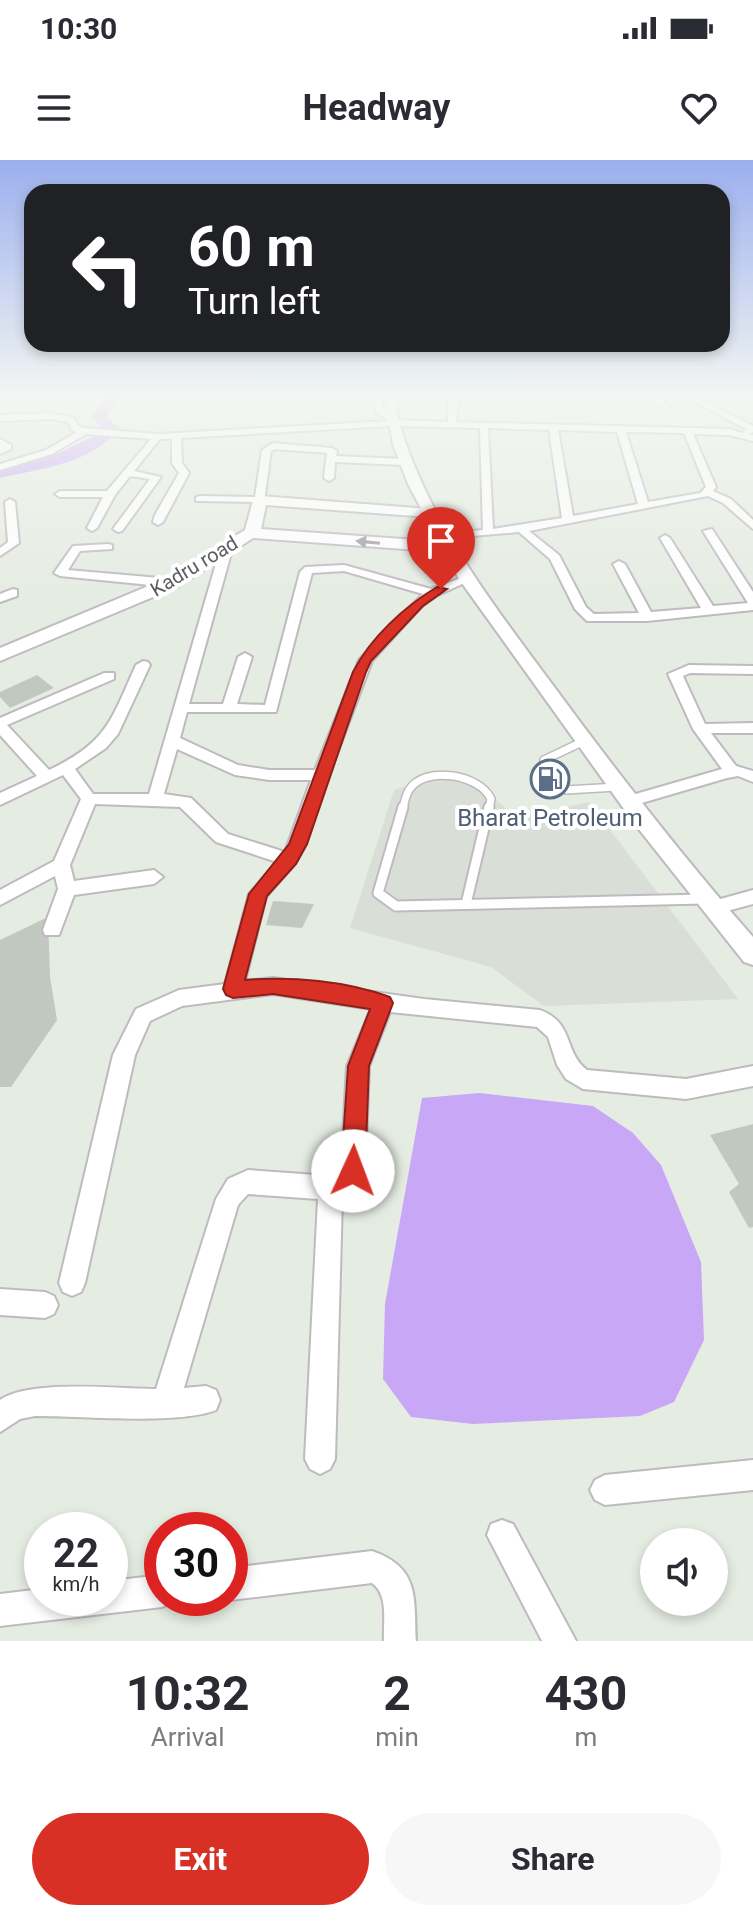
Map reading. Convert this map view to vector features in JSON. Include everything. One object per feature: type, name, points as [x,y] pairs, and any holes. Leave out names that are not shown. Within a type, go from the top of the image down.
[{"type":"main road","points":[[252,533],[260,500],[429,513]]},
{"type":"main road","name":"Kadru road","points":[[0,655],[171,583],[252,533],[443,542]]},
{"type":"street","points":[[92,528],[110,494],[135,464]]},
{"type":"street","points":[[158,522],[161,507],[177,488],[184,473],[178,464]]},
{"type":"street","points":[[200,499],[260,500],[266,464]]},
{"type":"street","points":[[329,478],[332,464]]},
{"type":"street","points":[[405,464],[443,542],[467,579],[622,794],[708,904],[753,955]]},
{"type":"street","points":[[485,464],[488,532]]},
{"type":"street","points":[[559,464],[568,520]]},
{"type":"street","points":[[631,464],[644,506]]},
{"type":"street","points":[[443,542],[698,497],[711,487],[703,464]]},
{"type":"street","points":[[118,529],[156,477],[153,474],[128,473]]},
{"type":"street","points":[[707,492],[727,501],[753,526]]},
{"type":"street","points":[[60,494],[110,494]]},
{"type":"street","points":[[0,553],[14,543],[6,521],[10,502]]},
{"type":"street","points":[[521,529],[555,557],[584,614],[600,619],[647,617],[753,604],[708,531]]},
{"type":"street","points":[[665,538],[709,610]]},
{"type":"street","points":[[108,547],[77,548],[60,573],[171,583]]},
{"type":"street","points":[[155,799],[226,550]]},
{"type":"street","points":[[619,564],[647,617]]},
{"type":"street","points":[[183,708],[271,709],[309,569],[344,568],[432,593]]},
{"type":"street","points":[[233,989],[258,894],[289,860],[298,844],[359,672],[382,641],[418,603],[432,593],[467,579]]},
{"type":"street","points":[[0,598],[13,593]]},
{"type":"street","points":[[228,709],[245,657]]},
{"type":"street","points":[[0,800],[66,768],[101,745],[113,731],[143,665]]},
{"type":"street","points":[[732,772],[700,729],[675,674],[689,669],[753,670]]},
{"type":"street","points":[[47,777],[0,724],[109,676]]},
{"type":"street","points":[[700,729],[753,728]]},
{"type":"street","points":[[173,741],[235,770],[269,775],[321,775]]},
{"type":"street","points":[[66,768],[89,799]]},
{"type":"street","points":[[622,794],[732,772],[752,775]]},
{"type":"street","points":[[89,799],[185,802],[222,838],[289,860]]},
{"type":"street","points":[[52,930],[67,889],[61,865],[89,799]]},
{"type":"street","points":[[0,898],[61,865]]},
{"type":"street","points":[[67,889],[154,877]]},
{"type":"street","points":[[708,904],[753,897]]},
{"type":"street","points":[[72,1283],[124,1055],[143,1015],[179,998],[273,986],[336,993],[383,1003],[540,1019],[551,1023],[556,1030],[565,1063],[571,1073],[583,1079],[686,1089],[753,1076]]},
{"type":"street","points":[[166,1403],[228,1199],[236,1187],[248,1182],[330,1188],[343,1187],[350,1182],[358,1066],[383,1003]]},
{"type":"street","points":[[320,1459],[330,1188]]},
{"type":"street","points":[[0,1302],[45,1305]]},
{"type":"street","points":[[0,1418],[13,1407],[35,1402],[166,1403],[206,1400]]},
{"type":"street","points":[[605,1490],[753,1475]]},
{"type":"street","points":[[502,1535],[560,1641]]},
{"type":"street","points":[[248,1582],[372,1567],[385,1569],[393,1577],[397,1592],[400,1641]]},
{"type":"street","points":[[0,1610],[24,1607]]},
{"type":"lane","points":[[584,741],[544,760],[566,790],[622,794]]},
{"type":"lane","points":[[466,904],[491,799],[489,790],[480,783],[425,777],[409,789],[378,893],[396,906],[708,904]]},
{"type":"shaded area","points":[[452,774],[485,791],[518,818],[589,802],[738,999],[544,1006],[491,967],[350,928],[394,790]]},
{"type":"shaded area","points":[[479,1093],[593,1106],[633,1133],[661,1165],[701,1262],[704,1340],[674,1402],[640,1416],[473,1424],[411,1417],[383,1379],[385,1304],[422,1098]]},
{"type":"building","points":[[37,675],[54,688],[10,708],[0,697],[0,692]]},
{"type":"building","points":[[273,901],[314,904],[302,928],[266,925]]},
{"type":"building","points":[[48,917],[50,977],[57,1020],[11,1087],[0,1087],[0,940]]},
{"type":"building","points":[[753,1124],[753,1227],[749,1228],[729,1192],[739,1184],[710,1135]]},
{"type":"waterway","points":[[0,473],[36,464]]},
{"type":"place","name":"Bharat Petroleum","points":[[550,779]]},
{"type":"route","points":[[353,1171],[358,1066],[383,1003],[336,993],[273,986],[233,989],[258,894],[289,860],[298,844],[359,672],[366,660],[418,603],[441,589]]}]
